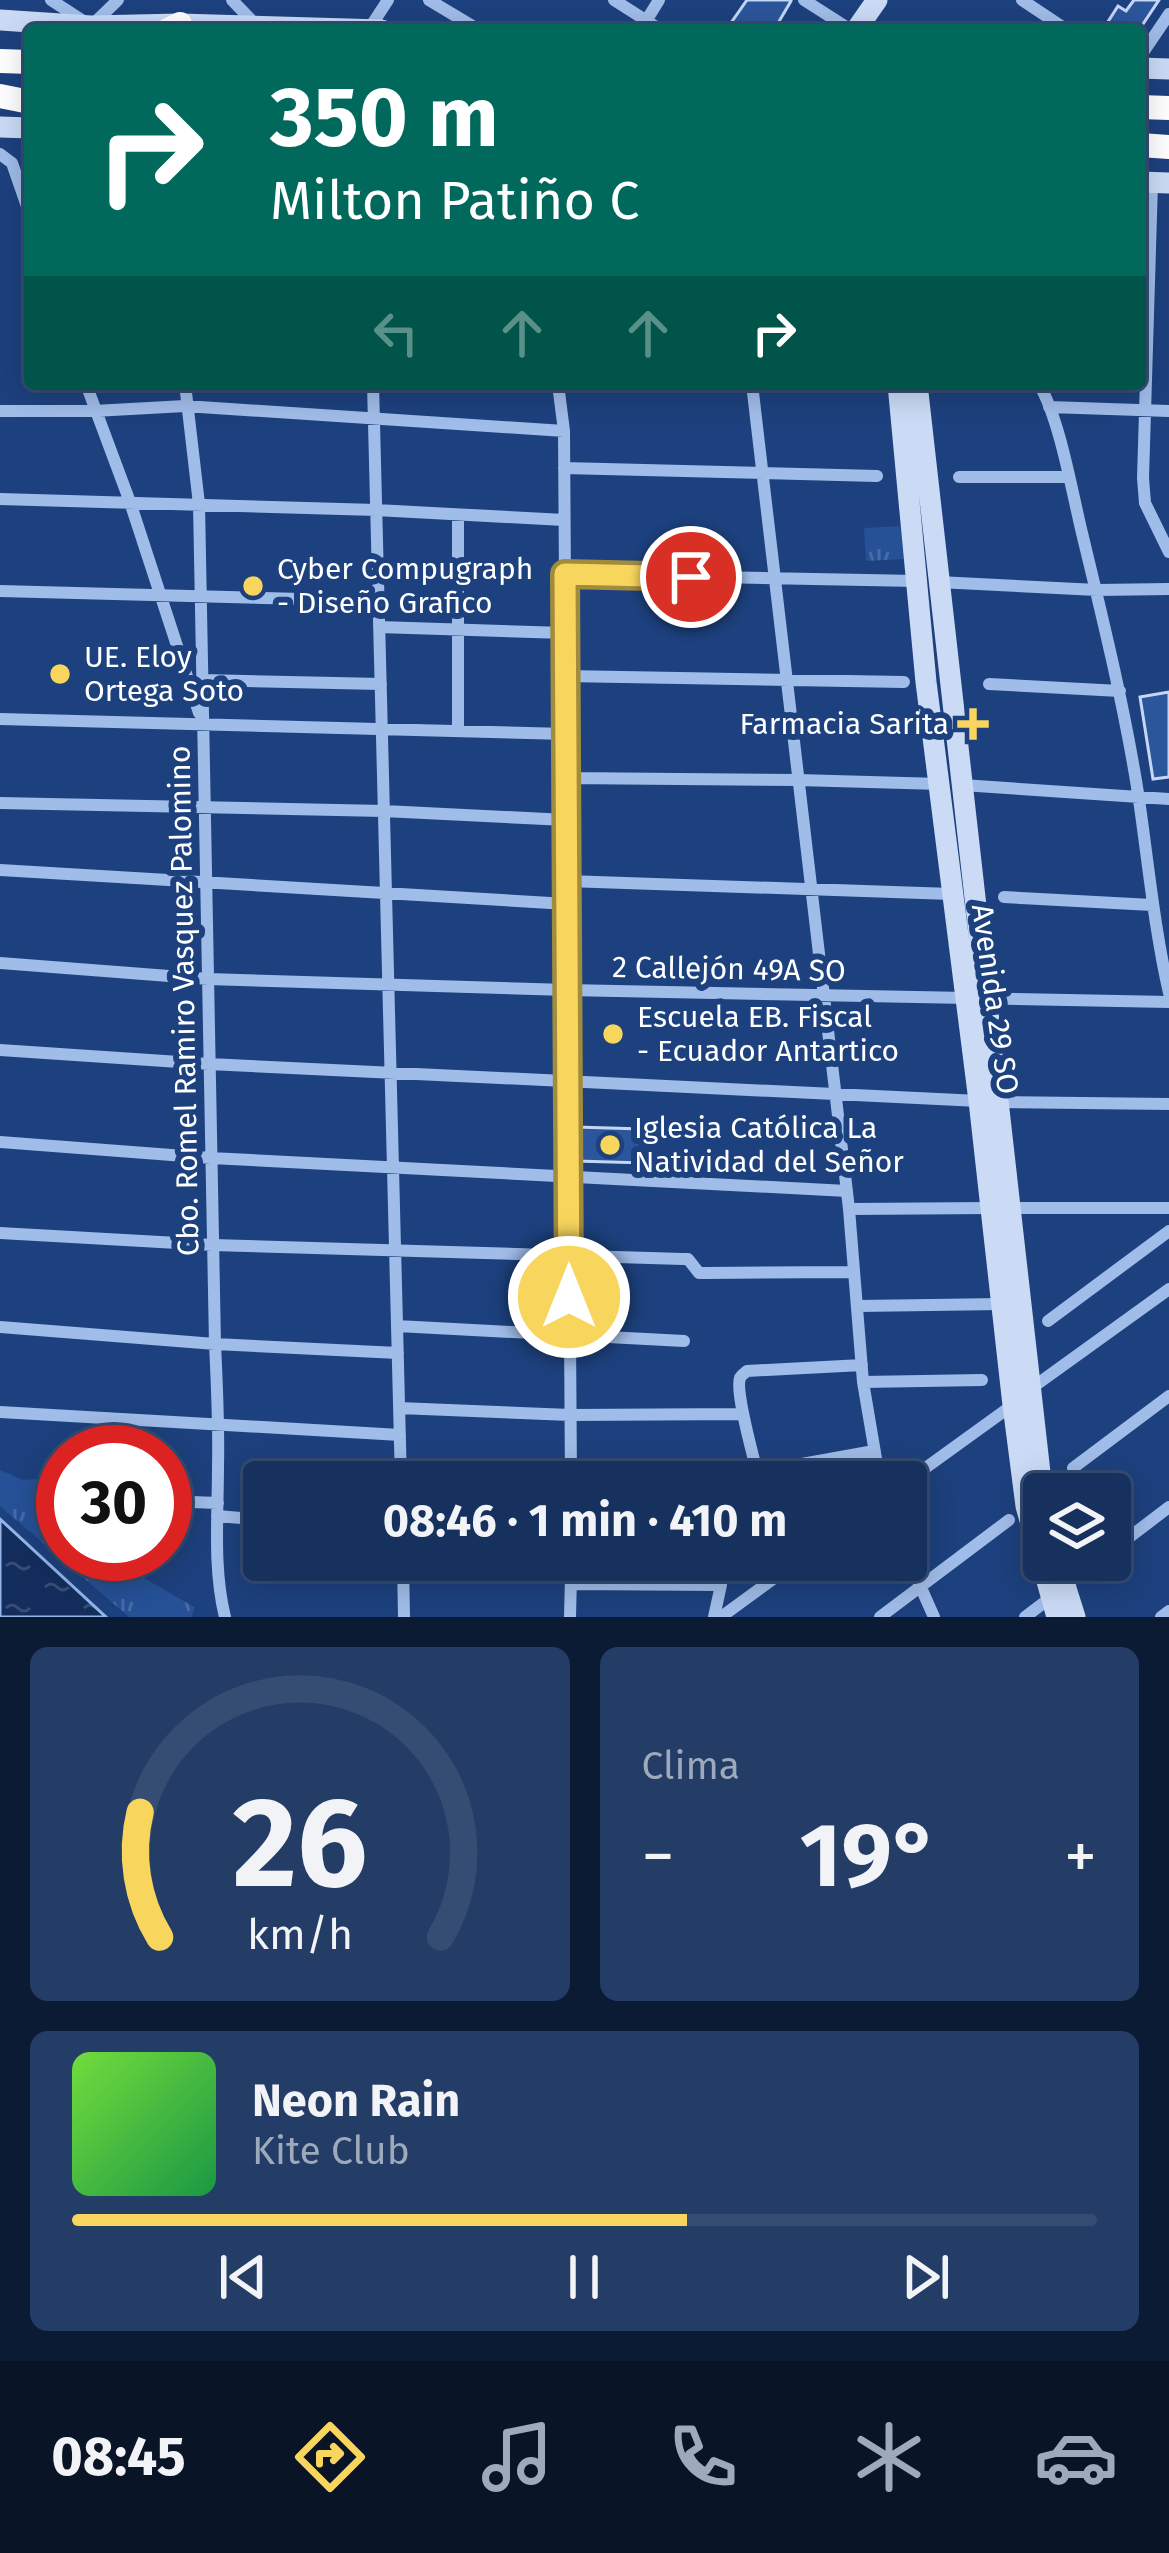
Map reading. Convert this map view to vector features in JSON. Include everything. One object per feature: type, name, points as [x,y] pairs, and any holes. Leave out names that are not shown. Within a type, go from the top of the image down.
[{"type":"street","points":[[51,0],[88,24]]},
{"type":"street","points":[[93,24],[118,0]]},
{"type":"street","points":[[232,0],[255,24]]},
{"type":"street","points":[[429,0],[469,24]]},
{"type":"street","points":[[614,0],[652,24]]},
{"type":"street","points":[[646,20],[659,0]]},
{"type":"street","points":[[804,0],[843,24]]},
{"type":"street","points":[[858,24],[877,0]]},
{"type":"street","points":[[1022,0],[1058,24]]},
{"type":"street","points":[[1146,49],[1169,14]]},
{"type":"street","points":[[0,20],[61,24]]},
{"type":"street","points":[[0,154],[12,164],[24,198]]},
{"type":"street","points":[[1146,365],[1154,183]]},
{"type":"street","points":[[88,390],[130,502],[203,726]]},
{"type":"street","name":"Cbo. Romel Ramiro Vasquez Palomino","points":[[185,390],[199,504],[218,1510],[225,1617]]},
{"type":"street","points":[[373,390],[401,1461]]},
{"type":"street","points":[[559,390],[564,431],[571,1461]]},
{"type":"street","points":[[753,390],[847,1191],[863,1382],[876,1461]]},
{"type":"street","name":"Avenida 29 SO","points":[[899,390],[927,581]]},
{"type":"street","name":"Avenida 29 SO","points":[[917,390],[927,581],[926,682],[950,785],[1021,1398],[1026,1506],[1057,1600],[1075,1617]]},
{"type":"street","points":[[1145,390],[1145,502],[1169,552]]},
{"type":"street","points":[[1169,411],[1144,411],[1044,392],[1120,691],[1152,905],[1162,930],[1169,997]]},
{"type":"street","points":[[0,411],[185,406],[564,431]]},
{"type":"street","points":[[564,468],[877,476]]},
{"type":"street","points":[[959,477],[1069,477]]},
{"type":"street","points":[[0,499],[564,520]]},
{"type":"street","points":[[458,515],[458,731]]},
{"type":"street","points":[[565,574],[1169,589]]},
{"type":"street","points":[[0,590],[378,601]]},
{"type":"street","points":[[379,627],[565,633]]},
{"type":"street","points":[[566,676],[904,682]]},
{"type":"street","points":[[202,680],[381,684]]},
{"type":"street","points":[[989,684],[1120,691]]},
{"type":"street","points":[[0,719],[566,734]]},
{"type":"street","points":[[566,778],[950,785],[1169,799]]},
{"type":"street","name":"Avenida 29 SO","points":[[950,785],[951,894],[975,999]]},
{"type":"street","points":[[0,803],[566,820]]},
{"type":"street","points":[[0,871],[567,904]]},
{"type":"street","points":[[567,881],[951,894]]},
{"type":"street","points":[[1004,897],[1152,905]]},
{"type":"street","name":"2 Callejón 49A SO","points":[[0,963],[208,979],[388,985],[975,999],[1169,997]]},
{"type":"street","points":[[0,1050],[988,1102],[1169,1104]]},
{"type":"street","points":[[0,1142],[212,1158],[847,1191]]},
{"type":"street","name":"Avenida 29 SO","points":[[999,1208],[1002,1304],[1037,1473]]},
{"type":"street","points":[[849,1210],[1169,1208]]},
{"type":"street","points":[[1048,1321],[1169,1231]]},
{"type":"street","points":[[0,1233],[688,1259],[699,1273],[854,1272]]},
{"type":"street","points":[[927,1467],[1169,1289]]},
{"type":"street","points":[[857,1306],[1002,1304]]},
{"type":"street","points":[[397,1326],[684,1341]]},
{"type":"street","points":[[0,1327],[398,1353]]},
{"type":"street","points":[[754,1461],[739,1382],[747,1371],[862,1365]]},
{"type":"street","points":[[863,1382],[982,1379]]},
{"type":"street","points":[[1073,1468],[1169,1396]]},
{"type":"street","points":[[399,1408],[570,1415],[743,1414]]},
{"type":"street","points":[[0,1412],[400,1435]]},
{"type":"street","points":[[818,1461],[874,1451]]},
{"type":"street","points":[[192,1506],[243,1515]]},
{"type":"street","points":[[1131,1536],[1169,1508]]},
{"type":"street","points":[[880,1617],[1009,1520]]},
{"type":"street","points":[[403,1581],[404,1617]]},
{"type":"street","points":[[718,1617],[721,1581]]},
{"type":"street","points":[[718,1617],[769,1581]]},
{"type":"street","points":[[917,1581],[934,1617]]},
{"type":"street","points":[[571,1617],[571,1583],[721,1585]]},
{"type":"street","points":[[1025,1617],[1057,1600]]},
{"type":"street","points":[[1161,1617],[1169,1611]]},
{"type":"green space","points":[[900,526],[904,559],[866,561],[864,528]]},
{"type":"green space","points":[[0,1470],[23,1480],[36,1479],[36,1537],[0,1506]]},
{"type":"green space","points":[[87,1581],[149,1581],[194,1607],[192,1617],[129,1617]]},
{"type":"water","points":[[0,1519],[36,1552],[36,1581],[67,1581],[106,1617],[0,1617]]},
{"type":"building","points":[[747,0],[791,1],[778,24],[730,24]]},
{"type":"building","points":[[1134,0],[1159,0],[1143,24],[1107,24],[1118,6],[1126,11]]},
{"type":"building","points":[[1169,692],[1169,777],[1153,779],[1140,697]]},
{"type":"building","name":"Iglesia Católica La Natividad del Señor","points":[[575,1127],[642,1129],[645,1163],[576,1161]]},
{"type":"place","name":"Cyber Compugraph - Diseño Grafico","points":[[253,586]]},
{"type":"place","name":"UE. Eloy Ortega Soto","points":[[60,674]]},
{"type":"place","name":"Farmacia Sarita","points":[[973,724]]},
{"type":"place","name":"Escuela EB. Fiscal - Ecuador Antartico","points":[[613,1034]]},
{"type":"place","name":"Iglesia Católica La Natividad del Señor","points":[[610,1145]]},
{"type":"route","points":[[569,1297],[565,574],[691,577]]}]
